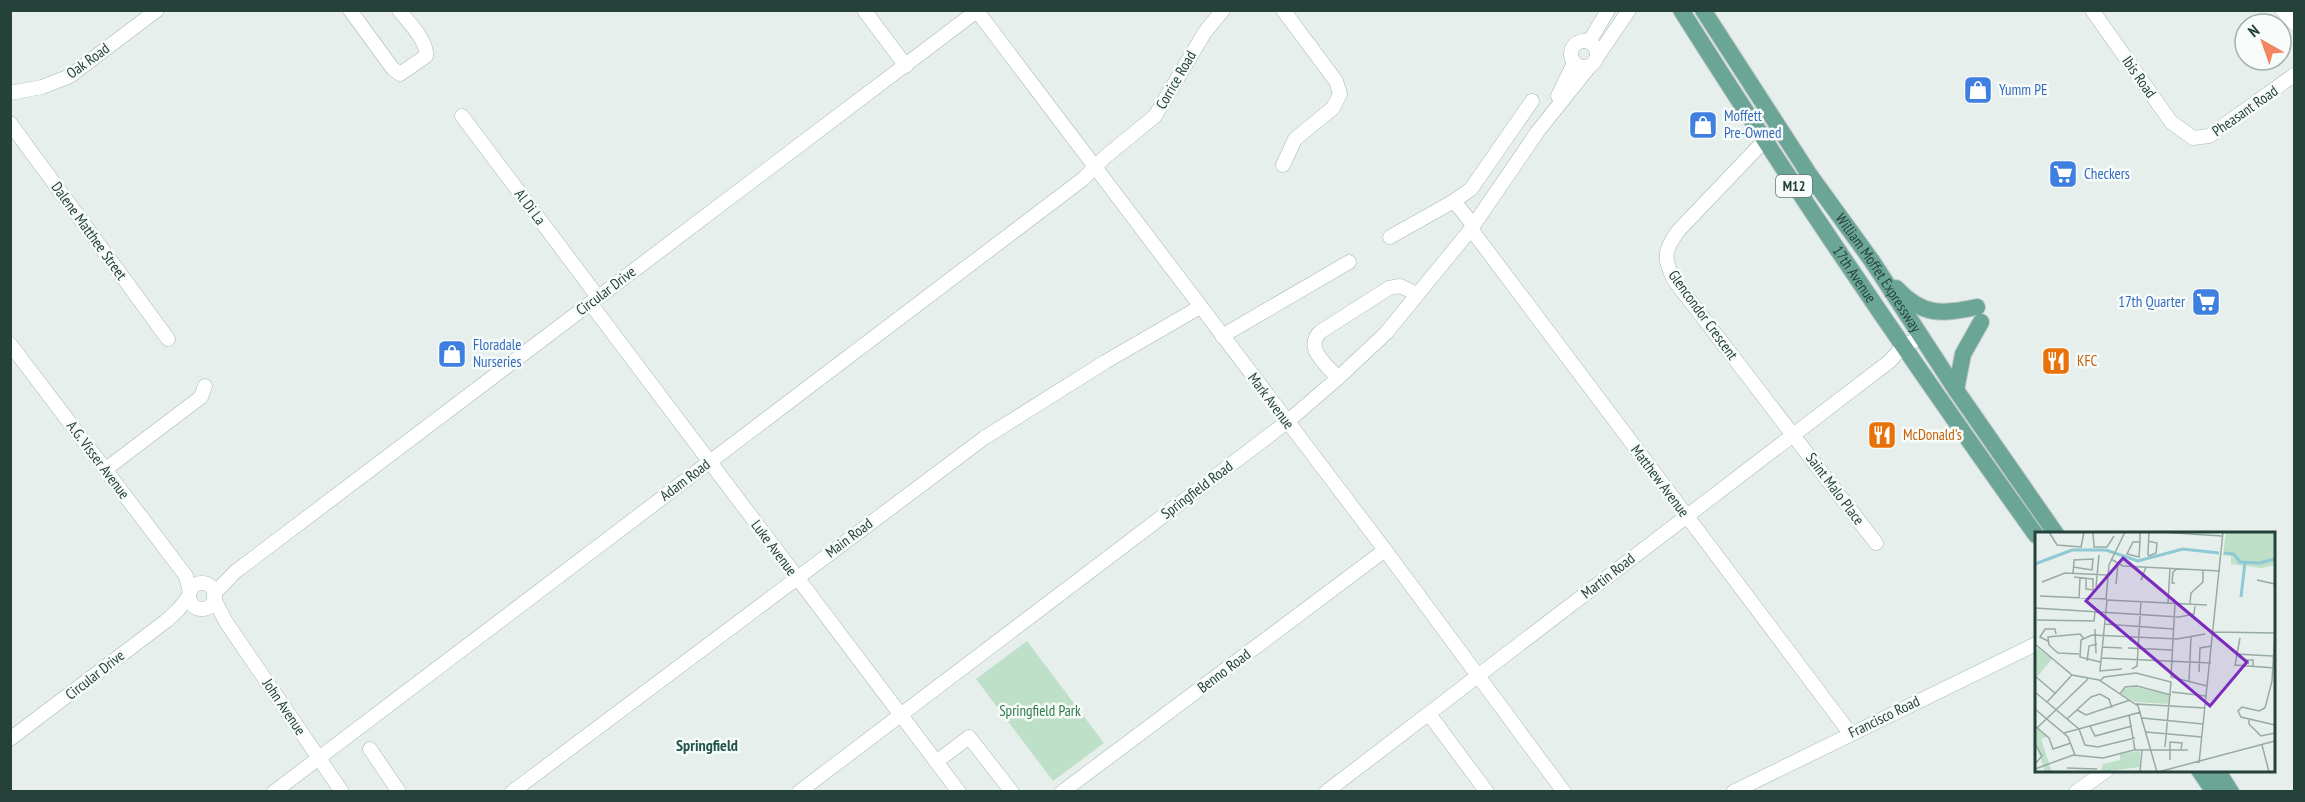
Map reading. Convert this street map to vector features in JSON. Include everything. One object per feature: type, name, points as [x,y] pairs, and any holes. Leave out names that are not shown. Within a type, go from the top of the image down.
[{"type":"main road","name":"17th Avenue","points":[[1681,10],[1764,141],[1907,352],[2035,532]]},
{"type":"main road","name":"William Moffet Expressway","points":[[1703,10],[1809,174],[1872,261],[1956,390],[2055,532]]},
{"type":"main road","points":[[1872,261],[1901,293],[1926,311],[1979,315],[1963,354],[1956,390]]},
{"type":"main road","points":[[2200,772],[2214,792]]},
{"type":"main road","points":[[2218,772],[2231,792]]},
{"type":"street","name":"Oak Road","points":[[10,93],[42,87],[70,76],[157,10]]},
{"type":"street","points":[[350,10],[393,69],[400,74],[426,56],[427,52],[399,10]]},
{"type":"street","points":[[864,10],[906,66]]},
{"type":"street","name":"Corrice Road","points":[[1096,166],[1155,116],[1204,32],[1223,10]]},
{"type":"street","points":[[1283,10],[1336,81],[1340,94],[1333,108],[1295,139],[1283,165]]},
{"type":"street","points":[[1589,42],[1608,10]]},
{"type":"street","name":"Springfield Road","points":[[799,792],[1287,422],[1386,333],[1472,227],[1538,131],[1594,62],[1629,10]]},
{"type":"street","points":[[2283,10],[2295,23]]},
{"type":"street","name":"Circular Drive","points":[[10,739],[202,591],[235,572],[978,11]]},
{"type":"street","name":"Mark Avenue","points":[[978,11],[1385,550],[1564,792]]},
{"type":"street","name":"Ibis Road","points":[[2097,12],[2171,122],[2185,135],[2193,138]]},
{"type":"street","points":[[1580,42],[1589,42],[1596,48],[1594,62],[1581,67],[1574,63],[1571,55],[1574,47],[1580,42]]},
{"type":"street","name":"Springfield Road","points":[[1538,131],[1574,63]]},
{"type":"street","name":"Pheasant Road","points":[[2193,138],[2209,136],[2295,75]]},
{"type":"street","points":[[1390,237],[1471,189],[1532,101]]},
{"type":"street","name":"Al Di La","points":[[462,116],[594,300]]},
{"type":"street","name":"Dalene Matthee Street","points":[[10,123],[168,339]]},
{"type":"street","name":"Glencondor Crescent","points":[[1764,141],[1678,231],[1665,254],[1674,280],[1793,435]]},
{"type":"street","name":"Adam Road","points":[[273,792],[1070,189],[1096,166]]},
{"type":"street","name":"Matthew Avenue","points":[[1454,201],[1686,516],[1850,733]]},
{"type":"street","points":[[1222,336],[1349,262]]},
{"type":"street","points":[[1338,378],[1314,351],[1313,343],[1320,332],[1389,288],[1400,286],[1417,294]]},
{"type":"street","name":"Luke Avenue","points":[[594,300],[709,462],[959,792]]},
{"type":"street","name":"Main Road","points":[[512,792],[1019,413],[1200,307]]},
{"type":"street","name":"Martin Road","points":[[1326,792],[1890,361],[1926,343]]},
{"type":"street","name":"A.G. Visser Avenue","points":[[10,344],[186,576],[202,591]]},
{"type":"street","points":[[106,470],[201,397],[205,386]]},
{"type":"street","name":"Saint Malo Place","points":[[1793,435],[1876,543]]},
{"type":"street","name":"Benno Road","points":[[1062,792],[1385,550]]},
{"type":"street","points":[[201,608],[194,605],[202,591]]},
{"type":"street","name":"John Avenue","points":[[202,591],[226,622],[342,792]]},
{"type":"street","points":[[178,610],[201,608]]},
{"type":"street","name":"John Avenue","points":[[201,608],[226,622]]},
{"type":"street","name":"Francisco Road","points":[[1732,792],[2035,645]]},
{"type":"street","points":[[1429,714],[1487,792]]},
{"type":"street","points":[[936,762],[969,737],[1012,792]]},
{"type":"street","points":[[370,749],[399,792]]},
{"type":"street","points":[[2076,792],[2106,772]]},
{"type":"green space","name":"Springfield Park","points":[[1027,641],[1104,743],[1053,781],[976,679]]},
{"type":"place","name":"Yumm PE","points":[[1978,90]]},
{"type":"place","name":"Moffett Pre-Owned","points":[[1703,125]]},
{"type":"place","name":"Checkers","points":[[2063,174]]},
{"type":"place","name":"17th Quarter","points":[[2206,302]]},
{"type":"place","name":"Floradale Nurseries","points":[[452,354]]},
{"type":"place","name":"KFC","points":[[2056,361]]},
{"type":"place","name":"McDonald's","points":[[1882,435]]},
{"type":"district","name":"Springfield","points":[[707,745]]}]
